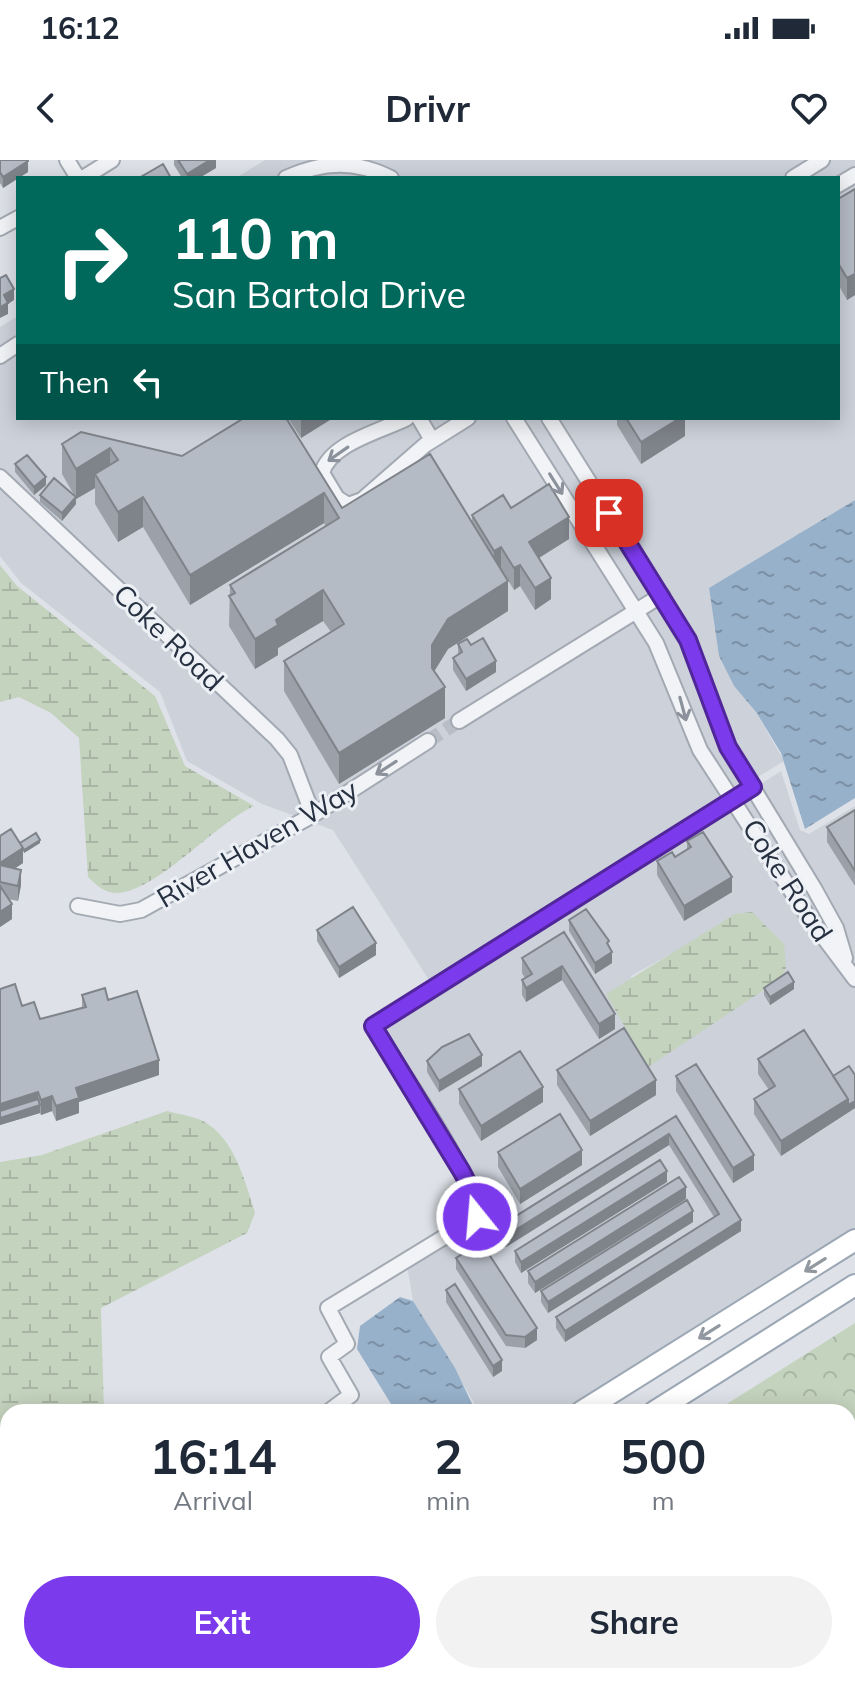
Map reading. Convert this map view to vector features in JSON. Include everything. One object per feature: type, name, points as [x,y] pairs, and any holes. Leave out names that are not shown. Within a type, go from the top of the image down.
[{"type":"main road","points":[[594,1404],[855,1240]]},
{"type":"main road","points":[[667,1404],[855,1285]]},
{"type":"street","points":[[84,176],[112,160]]},
{"type":"street","points":[[796,176],[822,160]]},
{"type":"street","points":[[290,176],[329,162],[343,161],[388,176]]},
{"type":"street","points":[[403,420],[342,449],[325,463],[322,473],[337,498],[348,505],[362,500],[432,440],[465,420]]},
{"type":"street","points":[[420,420],[432,440]]},
{"type":"street","name":"Coke Road","points":[[515,420],[669,667],[690,733],[807,915],[852,974]]},
{"type":"street","name":"Coke Road","points":[[550,420],[662,595],[698,661],[728,747],[836,928],[852,974]]},
{"type":"street","name":"Coke Road","points":[[0,477],[277,739],[290,755],[313,815]]},
{"type":"street","points":[[459,721],[662,595]]},
{"type":"street","name":"River Haven Way","points":[[78,906],[120,914],[141,910],[313,815],[428,741]]},
{"type":"street","points":[[339,1404],[351,1395],[329,1357],[347,1344],[328,1308],[477,1217],[475,1197],[462,1172],[373,1026],[753,787]]},
{"type":"shaded area","points":[[265,160],[855,160],[855,500],[709,588],[719,656],[734,686],[756,712],[784,761],[429,980],[333,830],[262,804],[187,761],[160,692],[21,583],[0,556],[0,327],[16,317],[16,420],[840,420],[840,176],[239,176]]},
{"type":"shaded area","points":[[781,771],[800,830],[809,834],[855,806],[855,1228],[580,1404],[475,1404],[413,1301],[406,1259],[479,1211],[370,1034]],"holes":[[[669,955],[779,980],[648,1066],[631,976]]]},
{"type":"green space","points":[[0,565],[17,586],[155,696],[185,766],[254,806],[135,889],[110,892],[88,877],[79,738],[51,713],[19,697],[0,702]]},
{"type":"green space","points":[[752,912],[784,944],[786,968],[779,980],[648,1067],[606,994],[735,914]]},
{"type":"green space","points":[[167,1111],[190,1116],[214,1129],[231,1149],[255,1213],[247,1233],[101,1308],[104,1404],[0,1404],[0,1162],[42,1155]]},
{"type":"green space","points":[[855,1323],[855,1404],[727,1404]]},
{"type":"water","points":[[855,500],[855,798],[805,829],[781,753],[756,712],[734,686],[719,656],[709,588]]},
{"type":"water","points":[[400,1297],[413,1301],[455,1368],[472,1404],[391,1404],[357,1349],[360,1326]]},
{"type":"building","points":[[0,160],[28,160],[28,161],[3,177]]},
{"type":"building","points":[[178,160],[210,160],[187,174]]},
{"type":"building","points":[[163,164],[170,176],[142,176]]},
{"type":"building","points":[[855,189],[855,274],[847,278],[840,266],[840,198]]},
{"type":"building","points":[[6,275],[14,289],[4,295],[8,303],[0,307],[0,278]]},
{"type":"building","points":[[241,420],[287,420],[342,508],[430,454],[508,581],[448,619],[432,645],[432,668],[445,687],[339,753],[284,661],[344,624],[323,590],[276,620],[278,625],[255,639],[229,596],[235,593],[230,585],[339,518],[324,493],[190,575],[143,497],[118,512],[95,474],[118,460],[110,448],[76,469],[62,444],[81,432],[182,456]]},
{"type":"building","points":[[627,420],[677,420],[641,442]]},
{"type":"building","points":[[27,455],[46,477],[34,487],[15,464]]},
{"type":"building","points":[[54,478],[76,497],[62,513],[40,495]]},
{"type":"building","points":[[549,484],[569,517],[529,542],[551,578],[535,588],[520,565],[514,568],[501,547],[494,551],[472,515],[503,495],[511,508]]},
{"type":"building","points":[[483,638],[496,661],[466,679],[453,658],[462,652],[458,644],[467,639],[471,645]]},
{"type":"building","points":[[855,810],[855,871],[827,827]]},
{"type":"building","points":[[11,829],[23,848],[0,863],[0,836]]},
{"type":"building","points":[[703,832],[732,877],[684,906],[657,861],[672,852],[675,857],[691,847],[687,841]]},
{"type":"building","points":[[36,833],[40,840],[24,850],[20,843]]},
{"type":"building","points":[[0,865],[21,870],[18,886],[0,882]]},
{"type":"building","points":[[0,886],[12,904],[0,912]]},
{"type":"building","points":[[353,907],[376,943],[339,967],[317,930]]},
{"type":"building","points":[[586,909],[609,941],[607,943],[612,952],[595,963],[569,920]]},
{"type":"building","points":[[564,932],[615,1014],[599,1024],[562,966],[526,988],[522,980],[532,974],[522,958]]},
{"type":"building","points":[[788,972],[794,982],[770,997],[764,988]]},
{"type":"building","points":[[15,984],[22,1006],[34,1002],[40,1019],[86,1007],[82,995],[105,988],[108,1000],[137,991],[159,1060],[76,1088],[79,1098],[56,1106],[52,1096],[41,1100],[38,1092],[0,1104],[0,989]]},
{"type":"building","points":[[624,1028],[656,1080],[590,1121],[557,1070]]},
{"type":"building","points":[[804,1030],[848,1099],[781,1141],[754,1099],[775,1086],[758,1059]]},
{"type":"building","points":[[469,1034],[482,1055],[439,1081],[427,1061],[442,1047]]},
{"type":"building","points":[[520,1051],[543,1087],[481,1126],[459,1089]]},
{"type":"building","points":[[696,1064],[754,1155],[733,1168],[676,1076]]},
{"type":"building","points":[[849,1066],[855,1075],[855,1101],[848,1105],[848,1099],[833,1076]]},
{"type":"building","points":[[38,1099],[40,1105],[0,1118],[0,1111]]},
{"type":"building","points":[[560,1114],[582,1150],[520,1189],[498,1152]]},
{"type":"building","points":[[676,1116],[741,1220],[565,1331],[556,1317],[719,1214],[669,1134],[506,1236],[500,1226]]},
{"type":"building","points":[[660,1160],[667,1171],[521,1262],[515,1251]]},
{"type":"building","points":[[679,1177],[686,1187],[535,1282],[528,1271]]},
{"type":"building","points":[[687,1200],[693,1211],[548,1302],[541,1291]]},
{"type":"building","points":[[481,1242],[537,1328],[525,1337],[506,1335],[456,1258]]},
{"type":"building","points":[[455,1284],[502,1360],[493,1366],[446,1290]]},
{"type":"tunnel","points":[[428,741],[459,721]]},
{"type":"route","points":[[477,1217],[475,1197],[462,1172],[373,1026],[753,787],[728,747],[688,640],[609,513]]}]
